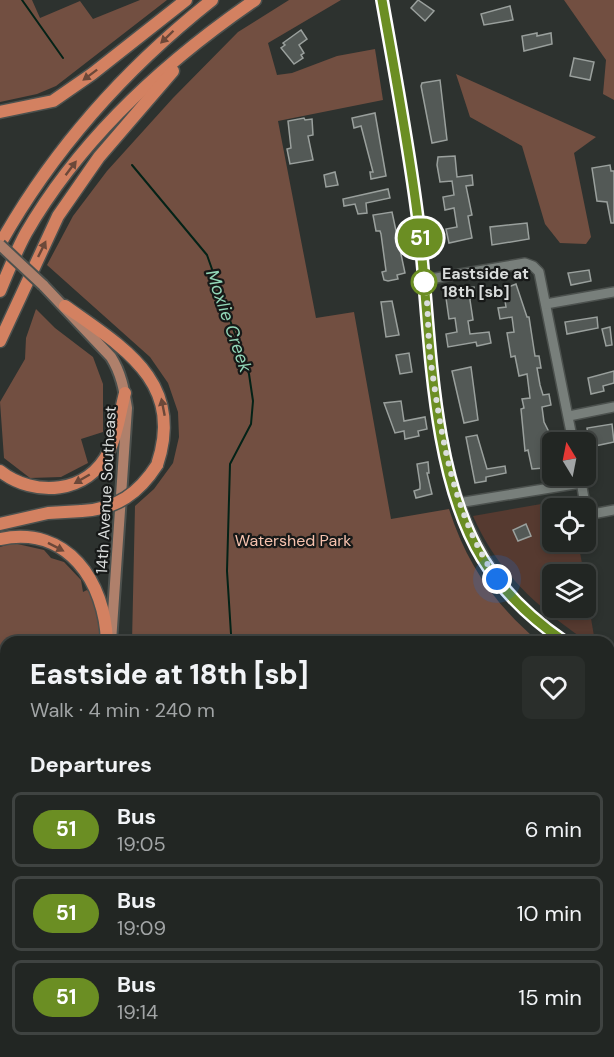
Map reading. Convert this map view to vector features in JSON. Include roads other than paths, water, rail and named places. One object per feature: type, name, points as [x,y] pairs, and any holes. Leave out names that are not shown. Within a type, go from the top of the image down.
[{"type":"highway","points":[[0,111],[53,101],[92,74],[186,0]]},
{"type":"highway","points":[[0,244],[27,196],[86,118],[171,33],[212,0]]},
{"type":"highway","points":[[0,291],[26,234],[72,165],[137,94],[216,27],[255,0]]},
{"type":"highway","points":[[0,341],[58,216],[99,157],[155,94],[184,55]]},
{"type":"highway","points":[[0,524],[48,513],[98,510],[133,494],[157,465],[164,437],[165,417],[155,384],[141,365],[110,338],[65,306]]},
{"type":"highway","points":[[0,471],[17,483],[40,489],[61,488],[90,475],[109,451],[125,393]]},
{"type":"highway","points":[[0,539],[26,537],[46,542],[67,552],[83,567],[95,585],[103,606],[108,636]]},
{"type":"main road","name":"14th Avenue Southeast","points":[[0,244],[65,306],[111,357],[118,369],[125,393],[127,408],[109,636]]},
{"type":"street","points":[[382,0],[418,219],[436,395],[458,503],[482,557],[497,579],[513,598],[557,636]]},
{"type":"street","points":[[424,280],[510,264],[525,263],[533,266],[539,272],[571,432]]},
{"type":"street","points":[[546,304],[614,292]]},
{"type":"street","points":[[568,416],[614,407]]},
{"type":"street","points":[[458,503],[544,486]]},
{"type":"street","points":[[581,486],[587,515],[614,510]]},
{"type":"waterway","name":"Moxlie Creek","points":[[22,0],[63,58]]},
{"type":"waterway","name":"Moxlie Creek","points":[[132,165],[207,255],[249,374],[253,401],[251,424],[230,464],[227,571],[232,636]]},
{"type":"place","name":"Eastside at 18th [sb]","points":[[424,282]]},
{"type":"park label","name":"Watershed Park","points":[[293,540]]}]
